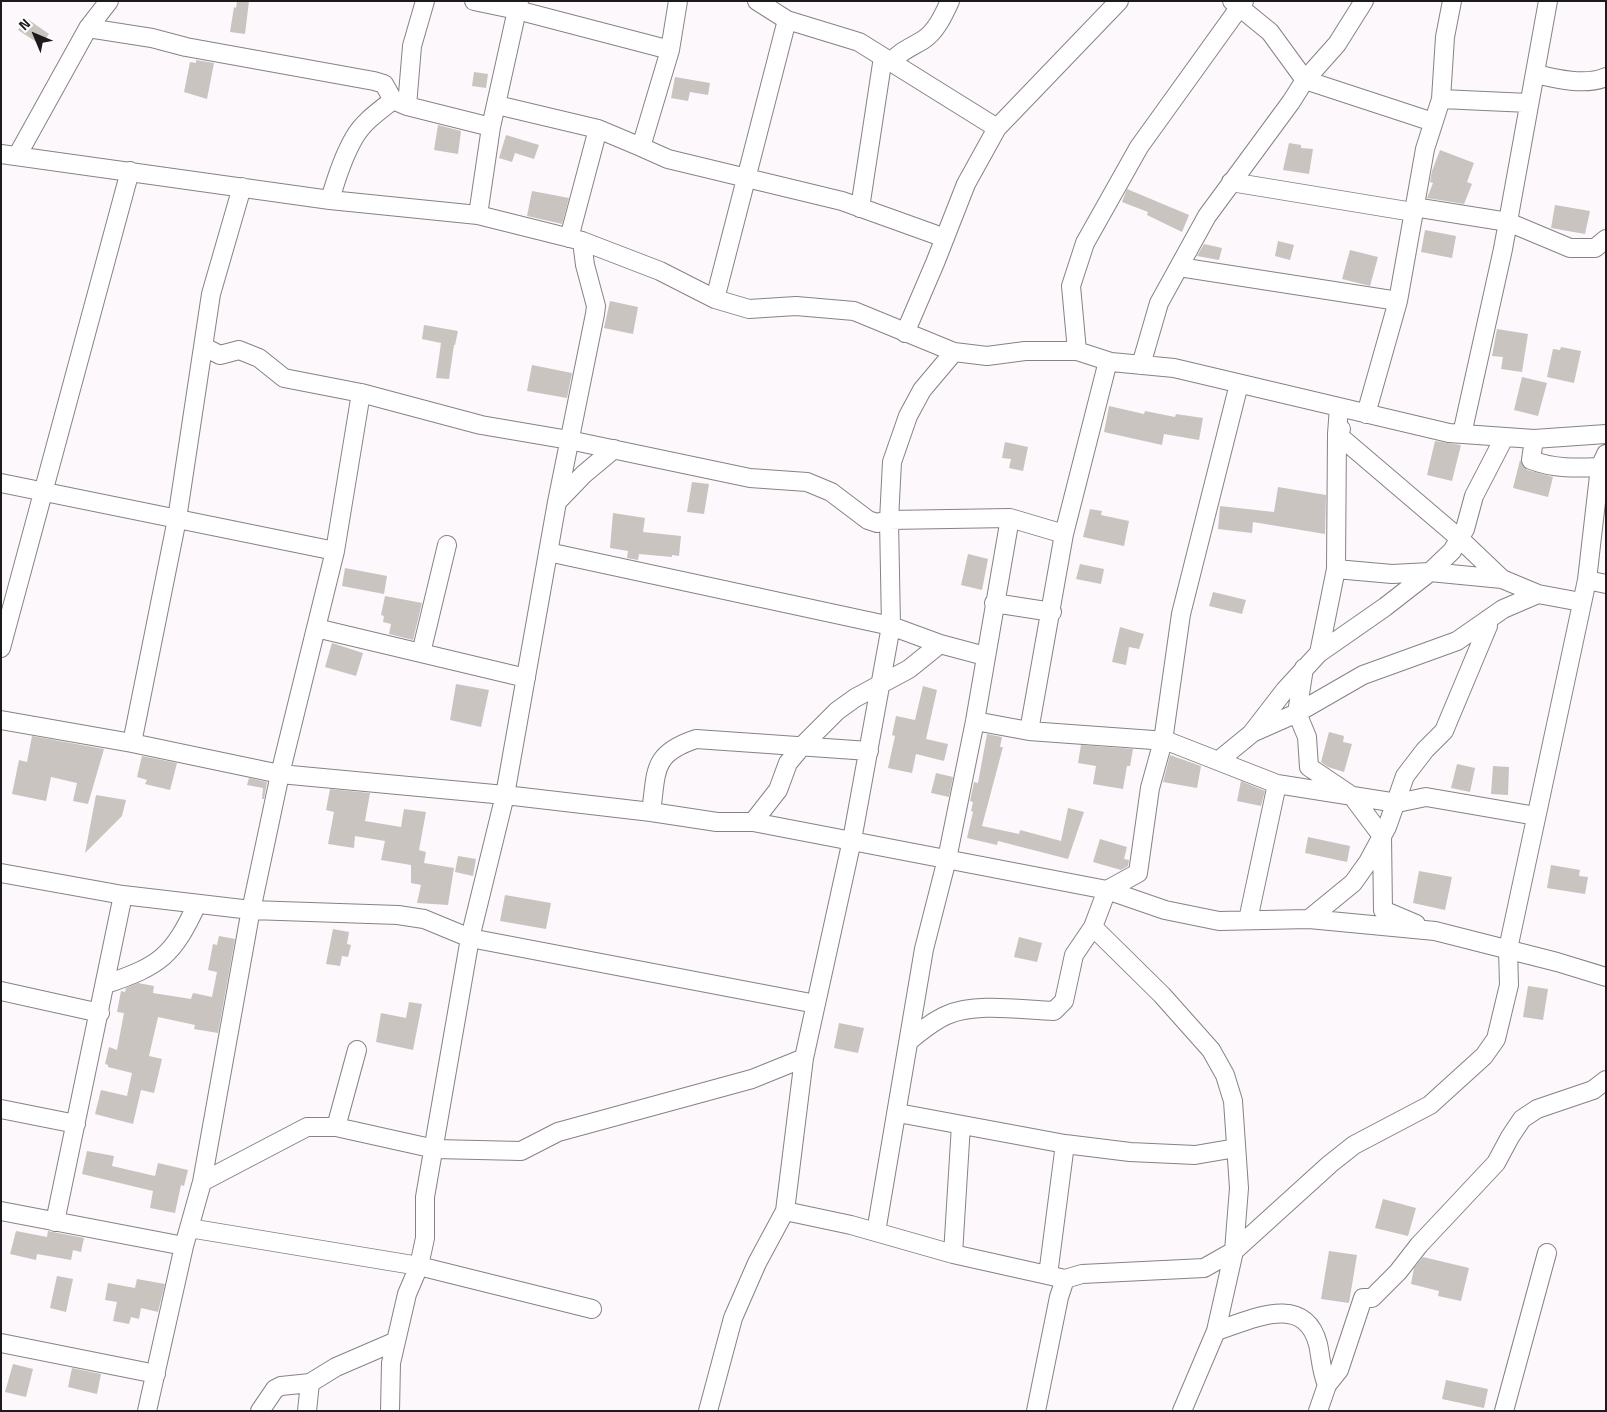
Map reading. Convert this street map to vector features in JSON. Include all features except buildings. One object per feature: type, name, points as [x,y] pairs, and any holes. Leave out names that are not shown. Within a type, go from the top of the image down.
[{"type":"street","points":[[109,1],[88,28],[9,155],[330,200],[478,215],[575,240],[660,271],[715,299],[749,309],[796,306],[854,311],[954,352],[987,356],[1025,351],[1077,351],[1108,361],[1174,368],[1462,434],[1534,439],[1606,434]]},
{"type":"street","points":[[330,200],[354,138],[365,124],[400,103],[412,46],[425,1]]},
{"type":"street","points":[[474,1],[518,6],[670,50]]},
{"type":"street","points":[[641,148],[670,50],[678,1]]},
{"type":"street","points":[[757,1],[787,20],[859,42],[997,128]]},
{"type":"street","points":[[860,208],[887,60],[925,39],[940,21],[950,1]]},
{"type":"street","points":[[905,333],[966,184],[997,128],[1119,1]]},
{"type":"street","points":[[1141,365],[1159,303],[1207,216],[1305,80],[1337,44],[1364,1]]},
{"type":"street","points":[[1319,653],[1336,569],[1338,434],[1352,410],[1398,301],[1425,149],[1440,99],[1445,36],[1452,1]]},
{"type":"street","points":[[1462,434],[1508,222],[1548,1]]},
{"type":"street","points":[[1077,351],[1070,286],[1085,243],[1139,147],[1238,3],[1270,32],[1305,80],[1434,122]]},
{"type":"street","points":[[478,215],[491,127],[518,6]]},
{"type":"street","points":[[715,299],[787,20]]},
{"type":"street","points":[[88,28],[152,38],[186,47],[374,81],[384,84],[400,103],[491,127]]},
{"type":"street","points":[[1536,74],[1559,80],[1599,80],[1606,77]]},
{"type":"street","points":[[1440,99],[1529,103]]},
{"type":"street","points":[[497,105],[598,129],[668,158],[860,208],[945,238]]},
{"type":"street","points":[[390,1411],[391,1363],[394,1342],[407,1294],[419,1266],[425,1238],[425,1197],[470,938],[505,795],[557,502],[596,306],[585,265],[575,240],[598,129]]},
{"type":"street","points":[[2,638],[45,492],[130,171]]},
{"type":"street","points":[[1232,182],[1414,210],[1508,222],[1570,248],[1595,248],[1606,239]]},
{"type":"street","points":[[132,743],[177,519],[211,294],[242,187]]},
{"type":"street","points":[[1179,267],[1398,301]]},
{"type":"street","points":[[204,347],[220,354],[239,350],[259,358],[284,378],[361,393],[481,425],[569,440],[750,478],[807,482],[831,492],[868,520],[877,523],[889,520],[1010,518],[1064,534]]},
{"type":"street","points":[[708,1411],[733,1318],[757,1263],[785,1211],[804,1058],[852,840],[892,626],[889,520],[892,462],[908,416],[922,390],[954,352]]},
{"type":"street","points":[[1030,730],[1052,612],[1064,534],[1108,361]]},
{"type":"street","points":[[909,1041],[932,1023],[949,1014],[971,1008],[1054,1011],[1064,1001],[1074,955],[1093,927],[1107,890],[1138,873],[1150,788],[1163,741],[1181,614],[1238,384]]},
{"type":"street","points":[[148,1411],[184,1246],[202,1182],[251,910],[280,774],[335,552],[361,393]]},
{"type":"street","points":[[1338,434],[1460,538],[1502,579]]},
{"type":"street","points":[[1252,734],[1304,668],[1319,653],[1430,572],[1452,551],[1465,529],[1474,496],[1504,438]]},
{"type":"street","points":[[785,1211],[876,1232],[953,1254],[1065,1279],[1082,1274],[1204,1268],[1234,1251],[1324,1169],[1354,1145],[1430,1105],[1484,1056],[1496,1039],[1509,985],[1508,949],[1581,602],[1588,580],[1603,461],[1568,468],[1543,464],[1531,460],[1534,439]]},
{"type":"street","points":[[557,502],[584,474],[614,449]]},
{"type":"street","points":[[1,484],[335,552]]},
{"type":"street","points":[[876,1232],[898,1112],[924,949],[947,859],[975,721],[1010,518]]},
{"type":"street","points":[[421,653],[447,545]]},
{"type":"street","points":[[548,552],[892,626],[940,644],[985,656]]},
{"type":"street","points":[[1336,569],[1392,574],[1430,572],[1502,579],[1538,594],[1581,602]]},
{"type":"street","points":[[1588,580],[1606,584]]},
{"type":"street","points":[[1218,760],[1252,734],[1298,713],[1364,676],[1457,641],[1503,609],[1538,594]]},
{"type":"street","points":[[994,603],[1052,612]]},
{"type":"street","points":[[1309,919],[1353,884],[1382,836],[1397,803],[1405,776],[1424,750],[1444,731],[1488,626],[1488,619]]},
{"type":"street","points":[[316,628],[526,678]]},
{"type":"street","points":[[753,822],[778,790],[788,764],[803,745],[837,711],[855,698],[909,669],[940,644]]},
{"type":"street","points":[[1304,668],[1298,713],[1307,737],[1309,767],[1352,796],[1382,836],[1383,910],[1435,931],[1508,949],[1606,977]]},
{"type":"street","points":[[1,720],[132,743],[280,774],[505,795],[651,812],[717,822],[753,822],[1107,890],[1165,910],[1210,920],[1309,919],[1435,931]]},
{"type":"street","points":[[975,721],[1030,730],[1163,741],[1218,760],[1277,784],[1397,803],[1426,797],[1536,816]]},
{"type":"street","points":[[651,812],[657,770],[664,755],[679,745],[696,739],[869,750]]},
{"type":"street","points":[[1248,920],[1277,784]]},
{"type":"street","points":[[1,873],[123,895],[251,910],[398,915],[424,918],[470,938],[816,1004]]},
{"type":"street","points":[[56,1222],[123,895]]},
{"type":"street","points":[[106,984],[132,976],[155,963],[172,950],[186,928],[197,904]]},
{"type":"street","points":[[1093,927],[1162,996],[1211,1050],[1225,1075],[1232,1101],[1239,1188],[1234,1251],[1216,1331],[1182,1411]]},
{"type":"street","points":[[1,991],[100,1013]]},
{"type":"street","points":[[336,1127],[357,1050]]},
{"type":"street","points":[[202,1182],[307,1127],[336,1127],[435,1148],[521,1151],[558,1132],[752,1079],[804,1058]]},
{"type":"street","points":[[1318,1411],[1327,1385],[1339,1370],[1362,1298],[1372,1298],[1398,1272],[1418,1245],[1496,1163],[1522,1119],[1537,1108],[1593,1090],[1606,1080]]},
{"type":"street","points":[[1,1109],[76,1124]]},
{"type":"street","points":[[898,1112],[1064,1144],[1130,1152],[1195,1155],[1236,1148]]},
{"type":"street","points":[[953,1254],[961,1125]]},
{"type":"street","points":[[1048,1275],[1064,1144]]},
{"type":"street","points":[[1,1211],[184,1246]]},
{"type":"street","points":[[189,1228],[419,1266],[592,1309]]},
{"type":"street","points":[[1504,1411],[1547,1253]]},
{"type":"street","points":[[1036,1411],[1059,1297],[1065,1279]]},
{"type":"street","points":[[1216,1331],[1281,1313],[1293,1314],[1303,1319],[1312,1328],[1318,1345],[1320,1365],[1327,1385]]},
{"type":"street","points":[[260,1411],[275,1389],[310,1383],[336,1367],[394,1342]]},
{"type":"street","points":[[1,1343],[156,1374]]},
{"type":"street","points":[[307,1411],[310,1383]]}]
